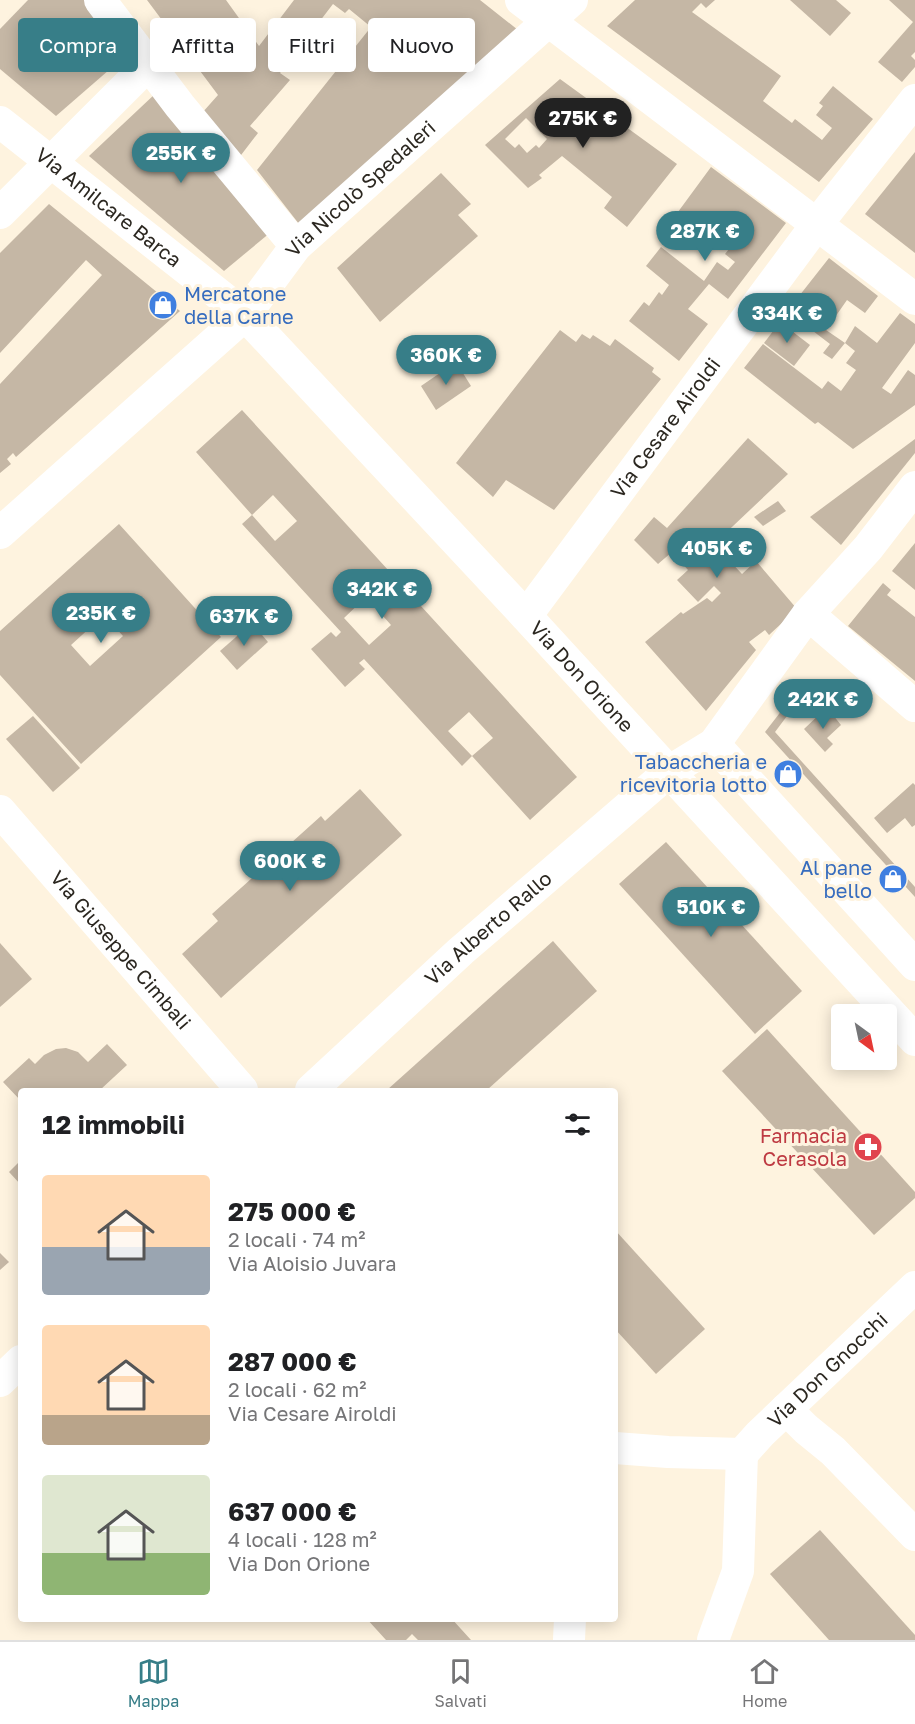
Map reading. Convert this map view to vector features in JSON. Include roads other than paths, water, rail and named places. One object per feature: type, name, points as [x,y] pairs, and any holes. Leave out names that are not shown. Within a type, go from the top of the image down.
[{"type":"street","points":[[100,0],[148,65],[296,246]]},
{"type":"street","points":[[521,0],[915,299]]},
{"type":"street","name":"Via Nicolò Spedaleri","points":[[0,533],[245,315],[296,246],[572,0]]},
{"type":"street","points":[[0,213],[148,65]]},
{"type":"street","name":"Via Cesare Airoldi","points":[[526,616],[817,225],[915,100]]},
{"type":"street","name":"Via Amilcare Barca","points":[[0,122],[245,315]]},
{"type":"street","name":"Via Don Orione","points":[[245,315],[670,771],[915,1040]]},
{"type":"street","points":[[915,487],[868,548],[808,614],[714,744],[915,965]]},
{"type":"street","points":[[808,614],[915,706]]},
{"type":"street","name":"Via Alberto Rallo","points":[[313,1088],[461,951],[670,771],[714,744]]},
{"type":"street","name":"Via Giuseppe Cimbali","points":[[0,811],[240,1088]]},
{"type":"street","name":"Via Don Gnocchi","points":[[742,1454],[786,1409],[915,1287]]},
{"type":"street","points":[[0,1381],[18,1364]]},
{"type":"street","points":[[786,1409],[806,1430],[833,1451],[915,1535]]},
{"type":"street","points":[[618,1448],[742,1454],[738,1572],[713,1640]]},
{"type":"street","points":[[569,1640],[570,1622]]},
{"type":"place","name":"Mercatone della Carne","points":[[163,305]]},
{"type":"place","name":"Tabaccheria e ricevitoria lotto","points":[[788,774]]},
{"type":"place","name":"Al pane bello","points":[[893,879]]},
{"type":"place","name":"Farmacia Cerasola","points":[[868,1147]]}]
